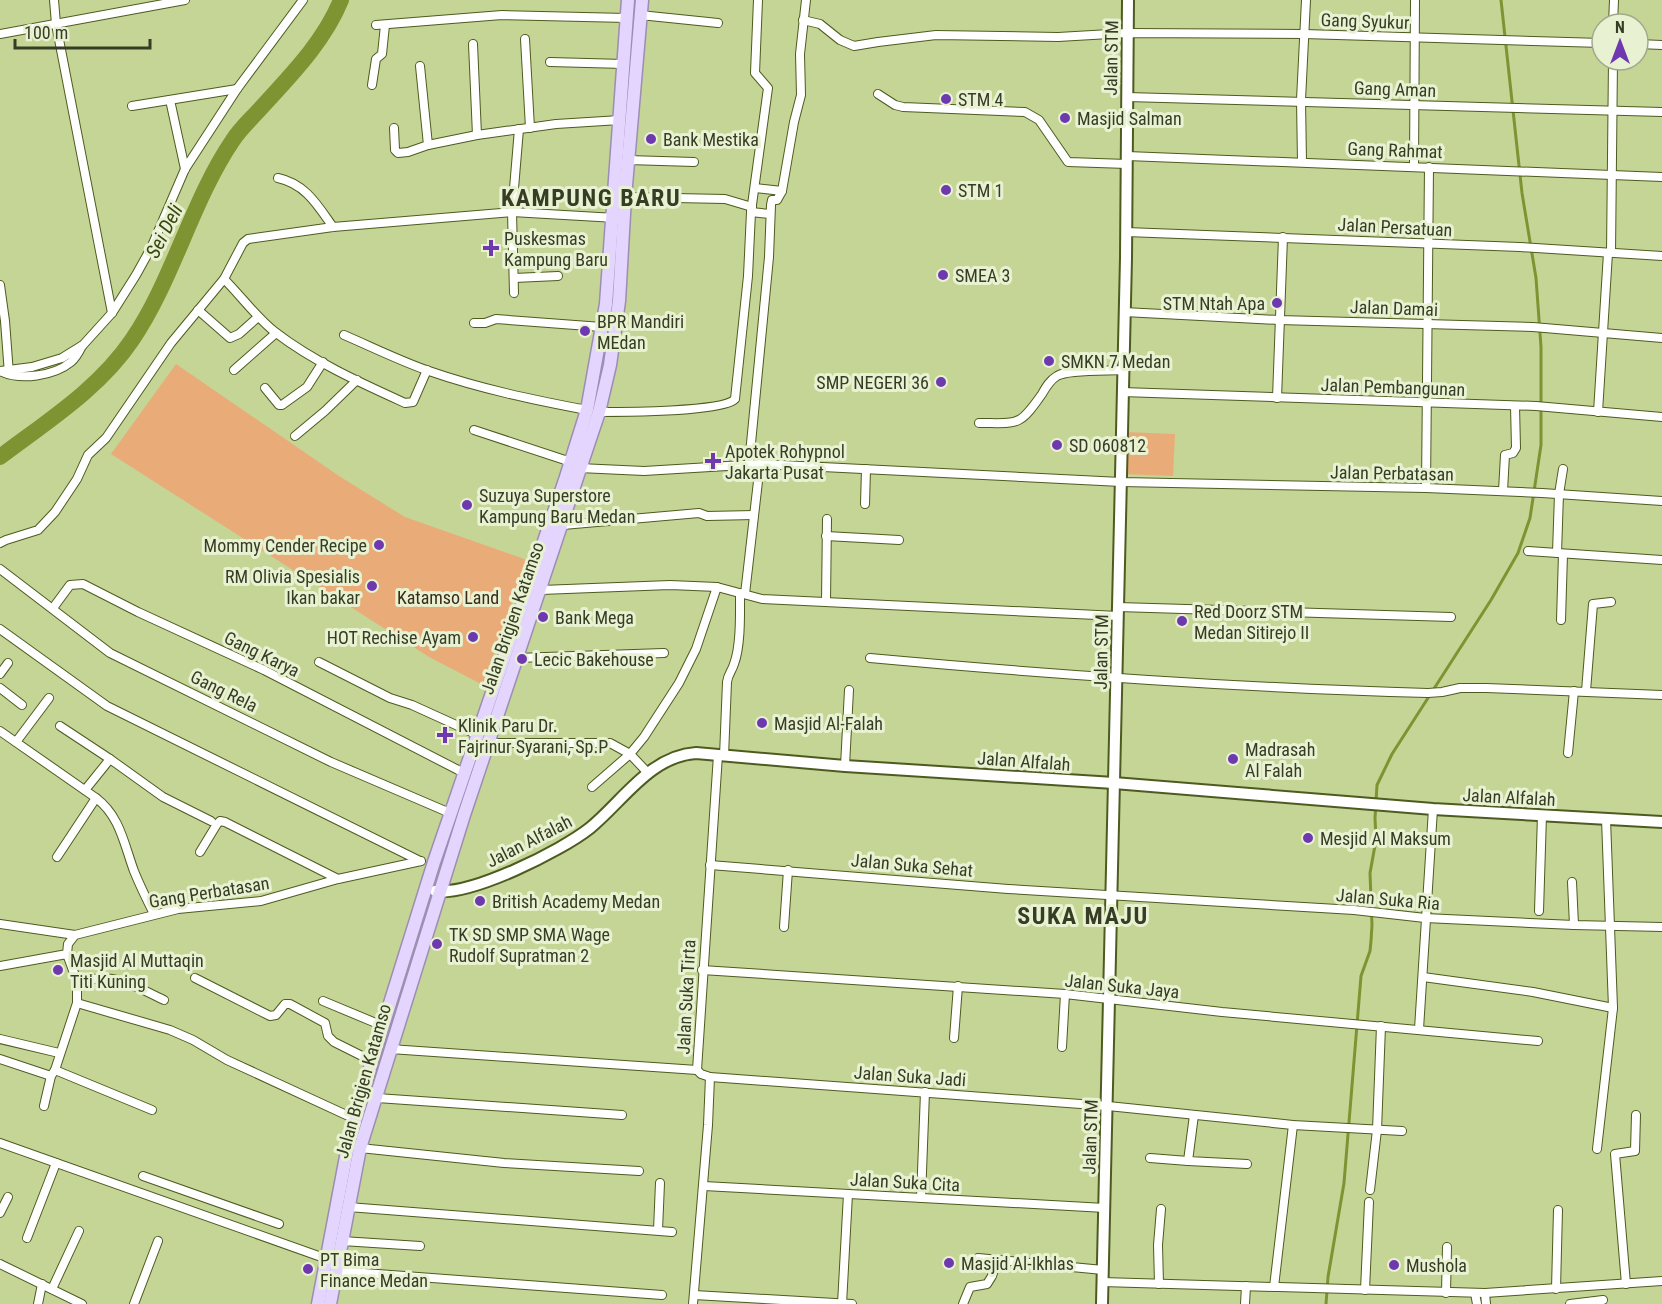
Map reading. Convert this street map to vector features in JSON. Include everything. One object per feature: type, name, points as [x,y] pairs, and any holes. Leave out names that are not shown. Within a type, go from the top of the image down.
[{"type":"main road","name":"Jalan Brigjen Katamso","points":[[330,1304],[348,1207],[346,1189],[355,1119],[372,1061],[450,813],[610,365],[618,313],[620,120],[628,0]]},
{"type":"main road","name":"Jalan Brigjen Katamso","points":[[619,196],[628,160],[642,0]]},
{"type":"main road","name":"Jalan Brigjen Katamso","points":[[593,411],[602,327],[618,218]]},
{"type":"main road","name":"Jalan Brigjen Katamso","points":[[318,1304],[327,1259],[346,1189],[377,1098],[390,1049],[488,743],[563,525],[566,493]]},
{"type":"street","points":[[54,0],[56,24],[112,313]]},
{"type":"street","points":[[0,34],[185,0]]},
{"type":"street","points":[[0,371],[38,375],[64,367],[76,358],[82,345],[112,313],[136,275],[151,248],[185,169],[237,90],[303,0]]},
{"type":"street","points":[[344,335],[427,370],[494,390],[593,411],[688,409],[732,402],[735,399],[748,276],[752,209],[768,88],[755,73],[758,0]]},
{"type":"street","points":[[749,464],[769,257],[770,214],[772,200],[777,200],[782,190],[801,95],[800,54],[806,0]]},
{"type":"street","name":"Jalan STM","points":[[1102,1304],[1126,232],[1128,0]]},
{"type":"street","points":[[1302,162],[1301,100],[1306,0]]},
{"type":"street","points":[[1414,166],[1415,0]]},
{"type":"street","points":[[376,25],[502,15],[627,18]]},
{"type":"street","points":[[640,15],[718,23]]},
{"type":"street","name":"Gang Syukur","points":[[803,20],[820,24],[840,40],[854,46],[936,35],[1058,37],[1127,33],[1304,34],[1590,43]]},
{"type":"street","points":[[372,86],[376,59],[382,54],[385,25]]},
{"type":"street","points":[[525,39],[530,128]]},
{"type":"street","points":[[473,44],[477,135]]},
{"type":"street","points":[[550,62],[624,64]]},
{"type":"street","points":[[420,66],[428,145]]},
{"type":"street","points":[[1598,412],[1610,253],[1613,72]]},
{"type":"street","points":[[132,106],[237,90]]},
{"type":"street","name":"Gang Rahmat","points":[[878,93],[895,105],[903,107],[1026,112],[1039,120],[1068,162],[1127,160],[1302,162],[1662,177]]},
{"type":"street","name":"Gang Aman","points":[[1127,97],[1301,100],[1415,106],[1662,112]]},
{"type":"street","points":[[170,100],[185,169]]},
{"type":"street","points":[[394,128],[396,152],[403,154],[428,145],[477,135],[620,120]]},
{"type":"street","points":[[514,293],[512,212],[519,129]]},
{"type":"street","points":[[628,160],[694,162]]},
{"type":"street","points":[[1426,488],[1429,167]]},
{"type":"street","points":[[278,178],[292,182],[306,191],[333,227]]},
{"type":"street","points":[[755,188],[782,190]]},
{"type":"street","points":[[619,196],[725,199],[770,214]]},
{"type":"street","points":[[0,543],[38,530],[56,512],[77,479],[88,455],[106,438],[171,343],[224,279],[243,243],[248,239],[333,227],[512,212],[618,218]]},
{"type":"street","name":"Jalan Persatuan","points":[[1126,232],[1520,247],[1662,256]]},
{"type":"street","points":[[1277,398],[1283,237]]},
{"type":"street","points":[[514,278],[558,276]]},
{"type":"street","points":[[224,279],[258,317],[276,333],[357,380],[410,403],[413,402],[427,370]]},
{"type":"street","points":[[0,285],[9,373]]},
{"type":"street","points":[[198,310],[230,338],[239,334],[258,317]]},
{"type":"street","name":"Jalan Damai","points":[[1124,312],[1279,320],[1533,327],[1662,338]]},
{"type":"street","points":[[474,322],[485,323],[496,319],[602,327]]},
{"type":"street","points":[[234,370],[276,333]]},
{"type":"street","points":[[265,388],[279,405],[282,405],[307,387],[323,362]]},
{"type":"street","points":[[979,423],[1018,421],[1026,416],[1051,381],[1064,373],[1123,370]]},
{"type":"street","points":[[295,436],[357,380]]},
{"type":"street","name":"Jalan Pembangunan","points":[[1122,392],[1536,406],[1662,417]]},
{"type":"street","points":[[1503,491],[1505,455],[1513,453],[1516,448],[1515,406]]},
{"type":"street","name":"Jalan Perbatasan","points":[[474,430],[574,465],[644,471],[760,464],[1121,482],[1528,492],[1662,501]]},
{"type":"street","name":"Jalan Suka Tirta","points":[[710,1077],[697,1070],[710,865],[729,671],[734,666],[739,634],[742,593],[760,464]]},
{"type":"street","points":[[865,504],[866,469]]},
{"type":"street","points":[[1561,620],[1559,494],[1563,469]]},
{"type":"street","points":[[563,525],[699,513],[707,516],[754,515]]},
{"type":"street","points":[[826,601],[827,519]]},
{"type":"street","points":[[826,536],[898,540]]},
{"type":"street","points":[[1528,550],[1662,560]]},
{"type":"street","name":"Gang Rela","points":[[0,569],[110,653],[331,762],[450,813]]},
{"type":"street","name":"Gang Karya","points":[[53,608],[70,585],[83,584],[264,670],[464,773]]},
{"type":"street","points":[[541,590],[670,585],[717,587],[762,599],[1118,611],[1451,617]]},
{"type":"street","points":[[592,787],[630,754],[644,737],[679,682],[696,649],[717,587]]},
{"type":"street","points":[[1586,691],[1593,603],[1611,602]]},
{"type":"street","points":[[0,629],[107,706],[420,861]]},
{"type":"street","points":[[516,658],[664,653]]},
{"type":"street","points":[[870,658],[1117,678],[1266,687],[1428,693],[1460,688],[1662,695]]},
{"type":"street","points":[[319,662],[390,698],[412,705],[478,735]]},
{"type":"street","points":[[0,674],[8,663]]},
{"type":"street","points":[[0,688],[22,705]]},
{"type":"street","points":[[845,766],[849,690]]},
{"type":"street","points":[[1568,753],[1574,691]]},
{"type":"street","points":[[16,742],[49,698]]},
{"type":"street","points":[[60,726],[163,797],[211,821]]},
{"type":"street","points":[[0,731],[109,809],[118,825],[135,872],[154,914]]},
{"type":"street","points":[[488,743],[609,743],[630,754],[648,773]]},
{"type":"street","name":"Jalan Alfalah","points":[[426,890],[440,892],[457,890],[524,866],[589,829],[648,773],[665,760],[696,753],[1432,809],[1662,822]]},
{"type":"street","points":[[85,790],[110,759]]},
{"type":"street","points":[[57,857],[96,798]]},
{"type":"street","points":[[1419,1029],[1432,809]]},
{"type":"street","points":[[1539,911],[1542,815]]},
{"type":"street","points":[[1597,1149],[1612,1008],[1606,819]]},
{"type":"street","points":[[200,852],[220,821],[338,879]]},
{"type":"street","name":"Gang Perbatasan","points":[[75,935],[178,909],[261,901],[338,879],[420,861],[434,862]]},
{"type":"street","name":"Jalan Suka Sehat","points":[[710,865],[1111,895]]},
{"type":"street","points":[[784,927],[788,870]]},
{"type":"street","points":[[1572,882],[1574,925]]},
{"type":"street","name":"Jalan Suka Ria","points":[[1111,895],[1354,910],[1425,918],[1662,927]]},
{"type":"street","points":[[0,924],[75,935],[68,944],[67,954],[76,981],[77,1003],[59,1053],[44,1106]]},
{"type":"street","points":[[0,966],[67,954]]},
{"type":"street","name":"Jalan Suka Jaya","points":[[702,970],[1065,994],[1222,1012],[1538,1041]]},
{"type":"street","points":[[1423,977],[1533,992],[1612,1008]]},
{"type":"street","points":[[76,981],[115,978],[164,1000]]},
{"type":"street","points":[[195,978],[270,1016],[276,1015],[285,1004],[290,1004],[325,1023],[328,1036],[334,1042],[372,1061]]},
{"type":"street","points":[[954,1038],[958,986]]},
{"type":"street","points":[[1062,1047],[1065,994]]},
{"type":"street","points":[[323,1001],[383,1026]]},
{"type":"street","points":[[77,1003],[177,1033],[227,1060],[355,1119]]},
{"type":"street","points":[[1370,1190],[1377,1130],[1381,1026]]},
{"type":"street","points":[[0,1039],[59,1053]]},
{"type":"street","points":[[390,1049],[697,1070]]},
{"type":"street","points":[[0,1059],[53,1073],[152,1110]]},
{"type":"street","points":[[693,1304],[704,1186],[710,1077]]},
{"type":"street","name":"Jalan Suka Jadi","points":[[710,1077],[1108,1106],[1293,1125],[1402,1131]]},
{"type":"street","points":[[921,1198],[926,1092]]},
{"type":"street","points":[[377,1098],[622,1114]]},
{"type":"street","points":[[1188,1161],[1194,1115]]},
{"type":"street","points":[[1626,1284],[1615,1154],[1635,1151],[1636,1115]]},
{"type":"street","points":[[1274,1287],[1293,1125]]},
{"type":"street","points":[[0,1143],[327,1259]]},
{"type":"street","points":[[360,1149],[504,1163],[639,1171]]},
{"type":"street","points":[[1150,1158],[1247,1164]]},
{"type":"street","points":[[27,1238],[56,1163]]},
{"type":"street","points":[[143,1176],[279,1224]]},
{"type":"street","points":[[658,1230],[660,1183]]},
{"type":"street","name":"Jalan Suka Cita","points":[[704,1186],[1105,1208]]},
{"type":"street","points":[[842,1304],[848,1194]]},
{"type":"street","points":[[0,1213],[8,1197]]},
{"type":"street","points":[[1365,1290],[1369,1202]]},
{"type":"street","points":[[220,1220],[224,1206]]},
{"type":"street","points":[[348,1207],[672,1232]]},
{"type":"street","points":[[1159,1284],[1158,1245],[1161,1209]]},
{"type":"street","points":[[1556,1289],[1557,1210]]},
{"type":"street","points":[[52,1289],[79,1231]]},
{"type":"street","points":[[134,1304],[158,1241]]},
{"type":"street","points":[[342,1241],[420,1246]]},
{"type":"street","points":[[1446,1293],[1447,1247]]},
{"type":"street","points":[[978,1258],[1103,1270]]},
{"type":"street","points":[[963,1304],[970,1287],[987,1284],[997,1261]]},
{"type":"street","points":[[0,1264],[80,1304]]},
{"type":"street","points":[[337,1271],[662,1295]]},
{"type":"street","points":[[1102,1282],[1485,1293],[1662,1281]]},
{"type":"street","points":[[38,1304],[42,1284]]},
{"type":"street","points":[[1245,1304],[1246,1286]]},
{"type":"street","points":[[1475,1293],[1477,1304]]},
{"type":"street","points":[[1485,1293],[1486,1304]]},
{"type":"street","points":[[694,1295],[852,1304]]},
{"type":"street","points":[[1570,1304],[1603,1300]]},
{"type":"green space","name":"Katamso Land","points":[[176,364],[339,476],[405,517],[527,560],[483,685],[429,657],[111,454]]},
{"type":"green space","points":[[1125,432],[1175,434],[1173,476],[1123,474]]},
{"type":"waterway","name":"Sei Deli","points":[[0,457],[88,389],[119,358],[146,317],[206,188],[233,140],[316,44],[341,0]]},
{"type":"waterway","points":[[1326,1304],[1328,1277],[1344,1183],[1361,976],[1371,941],[1370,873],[1376,840],[1377,785],[1392,754],[1491,600],[1518,553],[1530,518],[1541,445],[1541,347],[1536,278],[1522,193],[1501,0]]},
{"type":"place","name":"STM 4","points":[[946,99]]},
{"type":"place","name":"Masjid Salman","points":[[1065,118]]},
{"type":"place","name":"Bank Mestika","points":[[651,139]]},
{"type":"place","name":"STM 1","points":[[946,190]]},
{"type":"place","name":"Puskesmas Kampung Baru","points":[[491,248]]},
{"type":"place","name":"SMEA 3","points":[[943,275]]},
{"type":"place","name":"STM Ntah Apa","points":[[1277,303]]},
{"type":"place","name":"BPR Mandiri MEdan","points":[[585,331]]},
{"type":"place","name":"SMKN 7 Medan","points":[[1049,361]]},
{"type":"place","name":"SMP NEGERI 36","points":[[941,382]]},
{"type":"place","name":"SD 060812","points":[[1057,445]]},
{"type":"place","name":"Apotek Rohypnol Jakarta Pusat","points":[[713,461]]},
{"type":"place","name":"Suzuya Superstore Kampung Baru Medan","points":[[467,505]]},
{"type":"place","name":"Mommy Cender Recipe","points":[[379,545]]},
{"type":"place","name":"RM Olivia Spesialis Ikan bakar","points":[[372,586]]},
{"type":"place","name":"Bank Mega","points":[[543,617]]},
{"type":"place","name":"Red Doorz STM Medan Sitirejo II","points":[[1182,621]]},
{"type":"place","name":"HOT Rechise Ayam","points":[[473,637]]},
{"type":"place","name":"Lecic Bakehouse","points":[[522,659]]},
{"type":"place","name":"Masjid Al-Falah","points":[[762,723]]},
{"type":"place","name":"Klinik Paru Dr. Fajrinur Syarani, Sp.P","points":[[445,735]]},
{"type":"place","name":"Madrasah Al Falah","points":[[1233,759]]},
{"type":"place","name":"Mesjid Al Maksum","points":[[1308,838]]},
{"type":"place","name":"British Academy Medan","points":[[480,901]]},
{"type":"place","name":"TK SD SMP SMA Wage Rudolf Supratman 2","points":[[437,944]]},
{"type":"place","name":"Masjid Al Muttaqin Titi Kuning","points":[[58,970]]},
{"type":"place","name":"Masjid Al-Ikhlas","points":[[949,1263]]},
{"type":"place","name":"Mushola","points":[[1394,1265]]},
{"type":"place","name":"PT Bima Finance Medan","points":[[308,1269]]},
{"type":"district","name":"KAMPUNG BARU","points":[[591,198]]},
{"type":"district","name":"SUKA MAJU","points":[[1083,916]]}]
